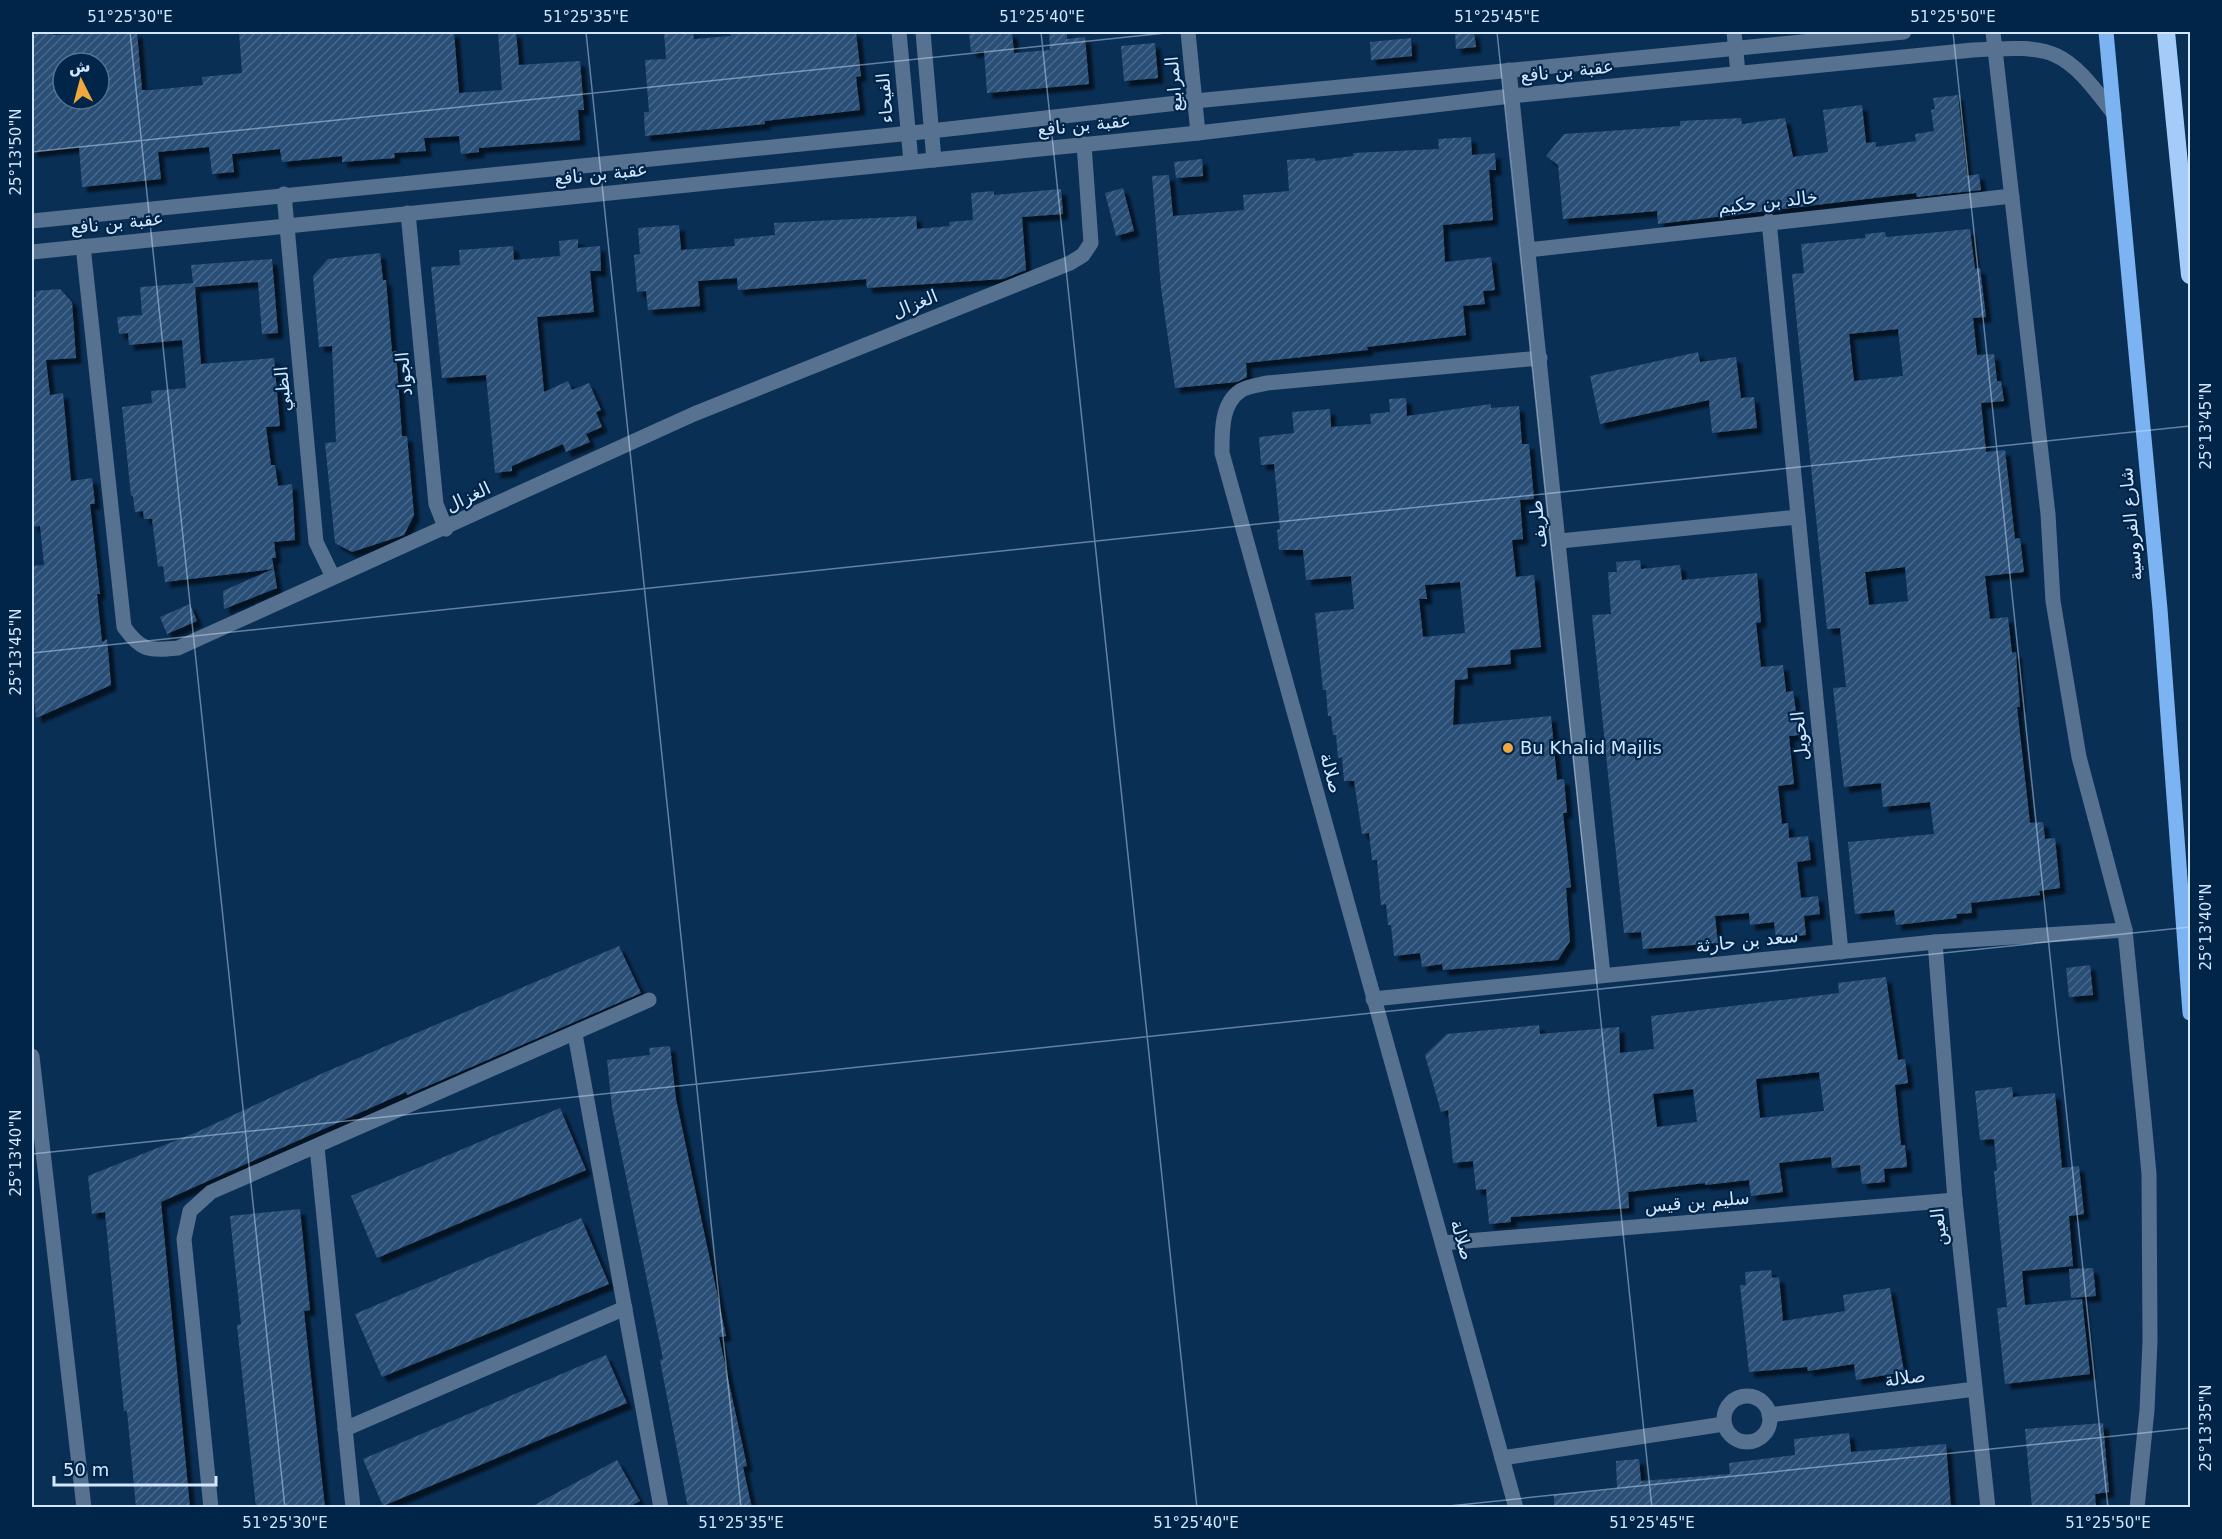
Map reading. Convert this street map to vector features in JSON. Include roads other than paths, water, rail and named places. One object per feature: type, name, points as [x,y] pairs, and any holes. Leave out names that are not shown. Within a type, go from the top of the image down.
[{"type":"highway","points":[[2166,32],[2190,275]]},
{"type":"main road","name":"شارع الفروسية","points":[[2106,32],[2159,597],[2190,1013]]},
{"type":"main road","points":[[2178,831],[2190,886]]},
{"type":"street","name":"الفيحاء","points":[[899,32],[911,162]]},
{"type":"street","points":[[923,32],[934,160]]},
{"type":"street","name":"المرابيع","points":[[1188,32],[1198,133]]},
{"type":"street","name":"عقبة بن نافع","points":[[32,221],[931,131],[1195,101],[1509,70],[1735,39],[1837,38],[1904,32]]},
{"type":"street","points":[[1993,32],[2048,514],[2056,623],[2079,757],[2125,930],[2149,1174],[2150,1341],[2147,1410],[2137,1508]]},
{"type":"street","points":[[1837,38],[1840,63]]},
{"type":"street","points":[[1735,39],[1738,73]]},
{"type":"street","name":"عقبة بن نافع","points":[[32,252],[1198,133],[1511,96],[1994,49],[2035,49],[2054,53],[2070,61],[2083,73],[2114,114]]},
{"type":"street","name":"طريف","points":[[1509,70],[1560,541],[1603,975]]},
{"type":"street","name":"الغزال","points":[[83,246],[124,627],[136,644],[152,651],[178,648],[333,577],[446,529],[694,414],[1077,259],[1083,255],[1091,243],[1084,144]]},
{"type":"street","name":"الظبي","points":[[284,194],[289,225],[316,542],[333,577]]},
{"type":"street","name":"خالد بن حكيم","points":[[1528,250],[1769,221],[2012,196]]},
{"type":"street","name":"الجواد","points":[[408,213],[436,504],[446,529]]},
{"type":"street","name":"الحويل","points":[[1769,221],[1841,952]]},
{"type":"street","name":"صلالة","points":[[1516,1508],[1225,464],[1222,426],[1228,407],[1240,391],[1268,383],[1540,358]]},
{"type":"street","points":[[1560,541],[1798,517]]},
{"type":"street","name":"سعد بن حارثة","points":[[1373,999],[1935,942],[2125,930]]},
{"type":"street","name":"العين","points":[[1935,942],[1955,1200],[1988,1508]]},
{"type":"street","points":[[210,1508],[184,1239],[190,1211],[211,1192],[649,1000]]},
{"type":"street","points":[[575,1034],[661,1508]]},
{"type":"street","points":[[32,1056],[84,1508]]},
{"type":"street","points":[[316,1147],[353,1508]]},
{"type":"street","name":"سليم بن قيس","points":[[1443,1243],[1955,1200]]},
{"type":"street","points":[[345,1429],[625,1308]]},
{"type":"street","name":"صلالة","points":[[1769,1414],[1975,1389]]},
{"type":"street","points":[[1742,1397],[1759,1400],[1769,1414],[1766,1431],[1751,1442],[1734,1439],[1724,1424],[1727,1407],[1742,1397]]},
{"type":"street","points":[[1502,1458],[1724,1424]]},
{"type":"place","name":"Bu Khalid Majlis","points":[[1508,748]]}]
